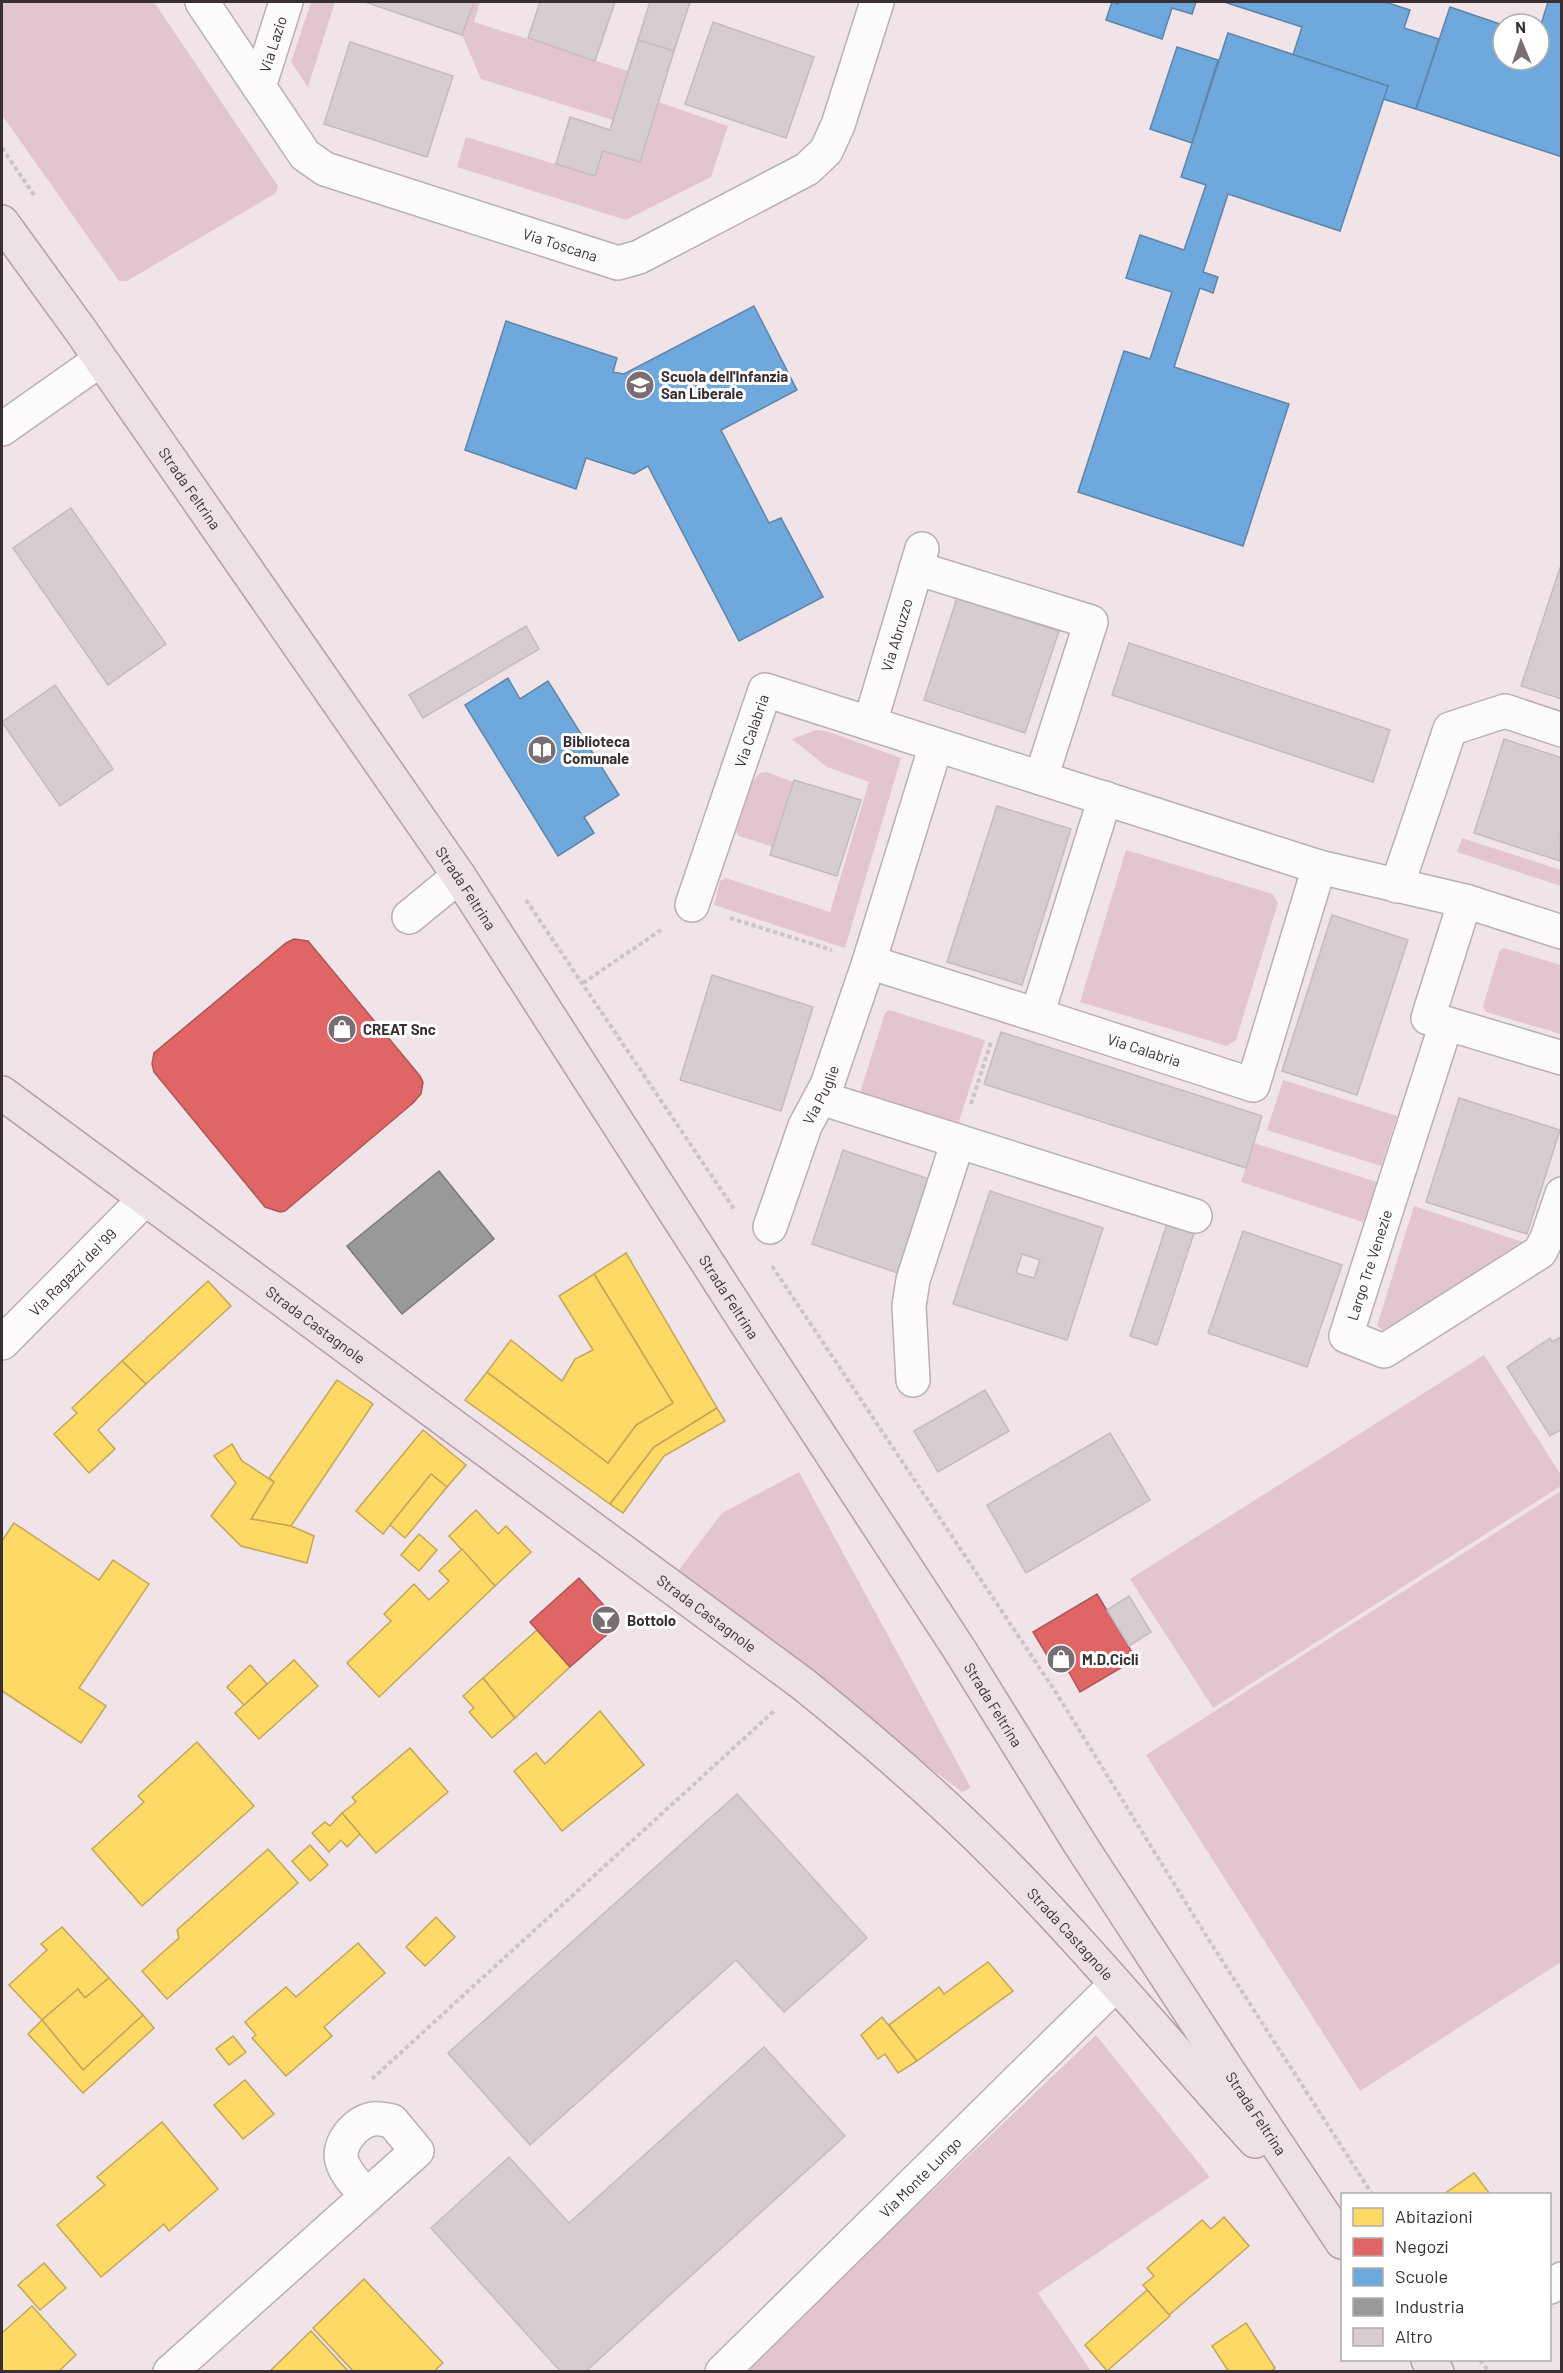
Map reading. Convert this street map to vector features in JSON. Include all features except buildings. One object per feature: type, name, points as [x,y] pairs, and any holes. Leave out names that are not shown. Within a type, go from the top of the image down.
[{"type":"main road","name":"Strada Feltrina","points":[[2,222],[459,876],[742,1318],[961,1652],[1093,1863],[1336,2233]]},
{"type":"main road","name":"Strada Castagnole","points":[[2,1094],[803,1684],[864,1733],[998,1857],[1116,1984],[1336,2233]]},
{"type":"street","name":"Via Toscana","points":[[202,2],[305,155],[325,169],[618,262],[639,256],[807,170],[826,151],[838,125],[877,2]]},
{"type":"street","name":"Via Lazio","points":[[259,87],[286,2]]},
{"type":"street","points":[[2,429],[100,360]]},
{"type":"street","name":"Via Abruzzo","points":[[870,723],[920,557],[1091,622],[1041,778]]},
{"type":"street","name":"Via Calabria","points":[[692,905],[765,690],[1319,867],[1465,901]]},
{"type":"street","points":[[1397,886],[1450,729],[1505,711],[1562,729]]},
{"type":"street","name":"Via Puglie","points":[[770,1227],[805,1126],[827,1085],[936,745]]},
{"type":"street","points":[[868,962],[1037,1016],[1105,798]]},
{"type":"street","name":"Via Calabria","points":[[1037,1016],[1253,1085],[1319,867]]},
{"type":"street","points":[[409,917],[459,876]]},
{"type":"street","points":[[1562,932],[1465,901],[1428,1018],[1562,1058]]},
{"type":"street","name":"Largo Tre Venezie","points":[[1446,1023],[1346,1336],[1384,1351],[1540,1252],[1562,1194]]},
{"type":"street","points":[[820,1098],[1195,1216]]},
{"type":"street","points":[[914,1380],[909,1306],[913,1280],[958,1141]]},
{"type":"street","name":"Via Ragazzi del '99","points":[[2,1343],[145,1199]]},
{"type":"street","name":"Via Monte Lungo","points":[[722,2372],[1116,1984]]},
{"type":"street","points":[[170,2372],[367,2196],[417,2151],[392,2121],[374,2118],[355,2126],[344,2143],[341,2160],[352,2180],[367,2196]]},
{"type":"path","points":[[2,148],[35,196]]},
{"type":"path","points":[[522,895],[584,983],[736,1212]]},
{"type":"path","points":[[545,1007],[676,920],[692,905],[868,962]]},
{"type":"path","points":[[958,1141],[1003,1005]]},
{"type":"path","points":[[769,1262],[1055,1691],[1207,1937],[1371,2193]]},
{"type":"path","points":[[355,2126],[340,2108],[803,1684]]},
{"type":"shaded area","points":[[2,2],[154,2],[278,186],[276,193],[127,281],[119,281],[2,115]]},
{"type":"shaded area","points":[[311,2],[335,2],[308,87],[291,62]]},
{"type":"shaded area","points":[[474,2],[480,2],[474,22],[628,71],[613,120],[481,79],[462,35]]},
{"type":"shaded area","points":[[658,102],[728,126],[711,177],[626,220],[457,167],[466,137],[595,176],[603,151]]},
{"type":"shaded area","points":[[816,730],[826,731],[901,758],[845,948],[714,905],[720,881],[726,878],[830,912],[869,782],[827,767],[792,739]]},
{"type":"shaded area","points":[[766,772],[793,782],[773,847],[739,836],[736,831],[753,781],[760,773]]},
{"type":"shaded area","points":[[1462,838],[1561,870],[1561,886],[1457,852]]},
{"type":"shaded area","points":[[1126,850],[1273,894],[1278,903],[1236,1040],[1227,1046],[1080,1002]]},
{"type":"shaded area","points":[[1504,948],[1561,965],[1561,1034],[1486,1012],[1483,1006],[1500,950]]},
{"type":"shaded area","points":[[889,1010],[985,1040],[957,1128],[860,1093],[885,1013]]},
{"type":"shaded area","points":[[1283,1080],[1397,1116],[1381,1166],[1267,1130]]},
{"type":"shaded area","points":[[1254,1143],[1377,1182],[1363,1222],[1241,1182]]},
{"type":"shaded area","points":[[1414,1206],[1529,1244],[1387,1333],[1377,1326]]},
{"type":"shaded area","points":[[1484,1355],[1561,1475],[1561,1486],[1213,1708],[1130,1579]]},
{"type":"shaded area","points":[[799,1472],[971,1788],[962,1792],[675,1575],[722,1513]]},
{"type":"shaded area","points":[[1561,1491],[1561,1962],[1360,2091],[1146,1755]]},
{"type":"shaded area","points":[[1096,2035],[1210,2177],[1038,2293],[1091,2371],[742,2372]]},
{"type":"place","name":"Scuola dell'Infanzia San Liberale","points":[[640,385]]},
{"type":"place","name":"Biblioteca Comunale","points":[[542,750]]},
{"type":"place","name":"CREAT Snc","points":[[342,1029]]},
{"type":"place","name":"Bottolo","points":[[606,1620]]},
{"type":"place","name":"M.D.Cicli","points":[[1061,1659]]}]
